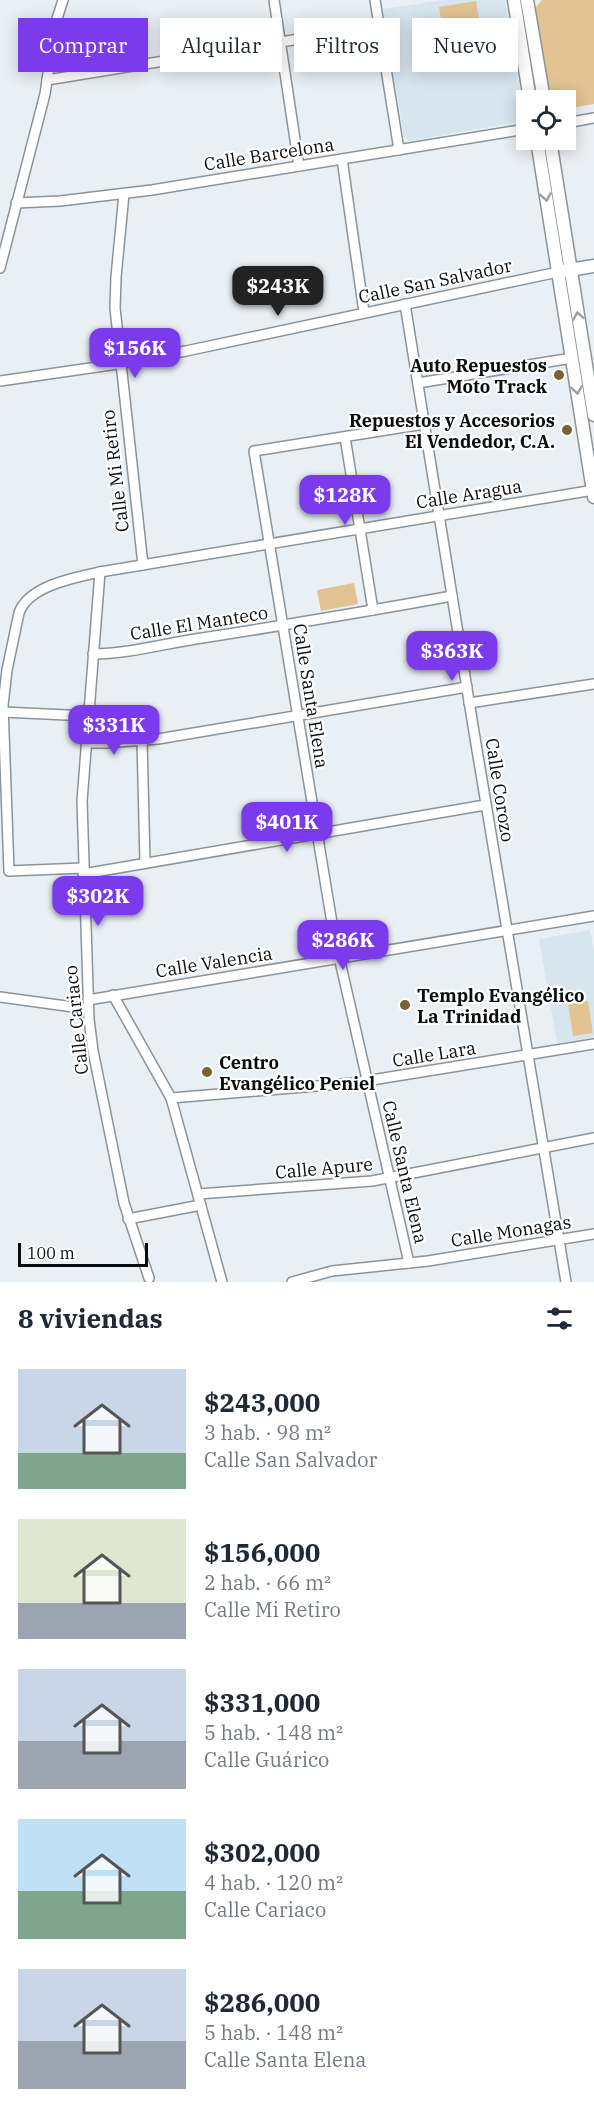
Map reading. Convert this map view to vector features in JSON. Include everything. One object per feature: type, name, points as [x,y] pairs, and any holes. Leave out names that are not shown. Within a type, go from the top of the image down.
[{"type":"main road","points":[[514,0],[528,90]]},
{"type":"main road","points":[[527,0],[541,90]]},
{"type":"main road","points":[[539,150],[594,492]]},
{"type":"main road","points":[[552,150],[594,415]]},
{"type":"main road","points":[[558,272],[594,266]]},
{"type":"street","points":[[0,268],[48,80],[55,26],[63,0]]},
{"type":"street","points":[[273,0],[276,18]]},
{"type":"street","points":[[375,0],[378,18]]},
{"type":"street","points":[[282,55],[299,166]]},
{"type":"street","points":[[48,80],[160,62]]},
{"type":"street","points":[[386,72],[399,150]]},
{"type":"street","points":[[576,121],[594,118]]},
{"type":"street","name":"Calle Barcelona","points":[[16,203],[124,194],[516,131]]},
{"type":"street","points":[[342,159],[364,312]]},
{"type":"street","name":"Calle Mi Retiro","points":[[124,194],[114,292],[143,565]]},
{"type":"street","name":"Calle San Salvador","points":[[0,381],[120,363],[558,272]]},
{"type":"street","name":"Calle Corozo","points":[[405,303],[506,931],[566,1282]]},
{"type":"street","points":[[418,383],[572,358]]},
{"type":"street","points":[[373,610],[345,437],[424,424]]},
{"type":"street","name":"Calle Santa Elena","points":[[345,437],[254,451],[316,835],[339,958],[409,1263]]},
{"type":"street","name":"Calle Aragua","points":[[83,871],[9,871],[3,712],[7,670],[22,606],[35,595],[58,583],[100,572],[439,515],[594,492]]},
{"type":"street","name":"Calle Cariaco","points":[[100,572],[82,801],[88,1004],[95,1062],[128,1219],[149,1278]]},
{"type":"street","name":"Calle El Manteco","points":[[93,654],[117,653],[452,596]]},
{"type":"street","points":[[469,703],[594,684]]},
{"type":"street","points":[[86,743],[142,740],[467,687]]},
{"type":"street","points":[[3,712],[88,716]]},
{"type":"street","points":[[142,740],[145,862]]},
{"type":"street","points":[[83,871],[316,835],[486,805]]},
{"type":"street","name":"Calle Valencia","points":[[0,997],[88,1004],[113,995],[594,916]]},
{"type":"street","points":[[113,995],[171,1098],[222,1282]]},
{"type":"street","name":"Calle Lara","points":[[171,1098],[367,1082],[594,1044]]},
{"type":"street","name":"Calle Apure","points":[[198,1194],[391,1178],[594,1138]]},
{"type":"street","points":[[128,1219],[201,1205]]},
{"type":"street","name":"Calle Monagas","points":[[292,1282],[332,1271],[409,1263],[594,1234]]},
{"type":"shaded area","points":[[444,0],[505,0],[508,18],[412,18],[412,72],[517,72],[520,90],[516,90],[516,122],[410,141],[404,137],[393,72],[400,72],[400,18],[384,18],[383,9]]},
{"type":"shaded area","points":[[542,0],[594,0],[594,104],[576,107],[576,90],[547,90],[535,8]]},
{"type":"shaded area","points":[[476,1],[479,18],[441,18],[439,7]]},
{"type":"shaded area","points":[[354,583],[358,604],[321,611],[317,590]]},
{"type":"shaded area","points":[[590,930],[594,950],[594,1037],[557,1043],[539,939]]},
{"type":"shaded area","points":[[588,1001],[593,1033],[573,1036],[568,1004]]},
{"type":"place","name":"Auto Repuestos Moto Track","points":[[559,375]]},
{"type":"place","name":"Repuestos y Accesorios El Vendedor, C.A.","points":[[567,430]]},
{"type":"place","name":"Templo Evangélico La Trinidad","points":[[405,1005]]},
{"type":"place","name":"Centro Evangélico Peniel","points":[[207,1072]]}]
